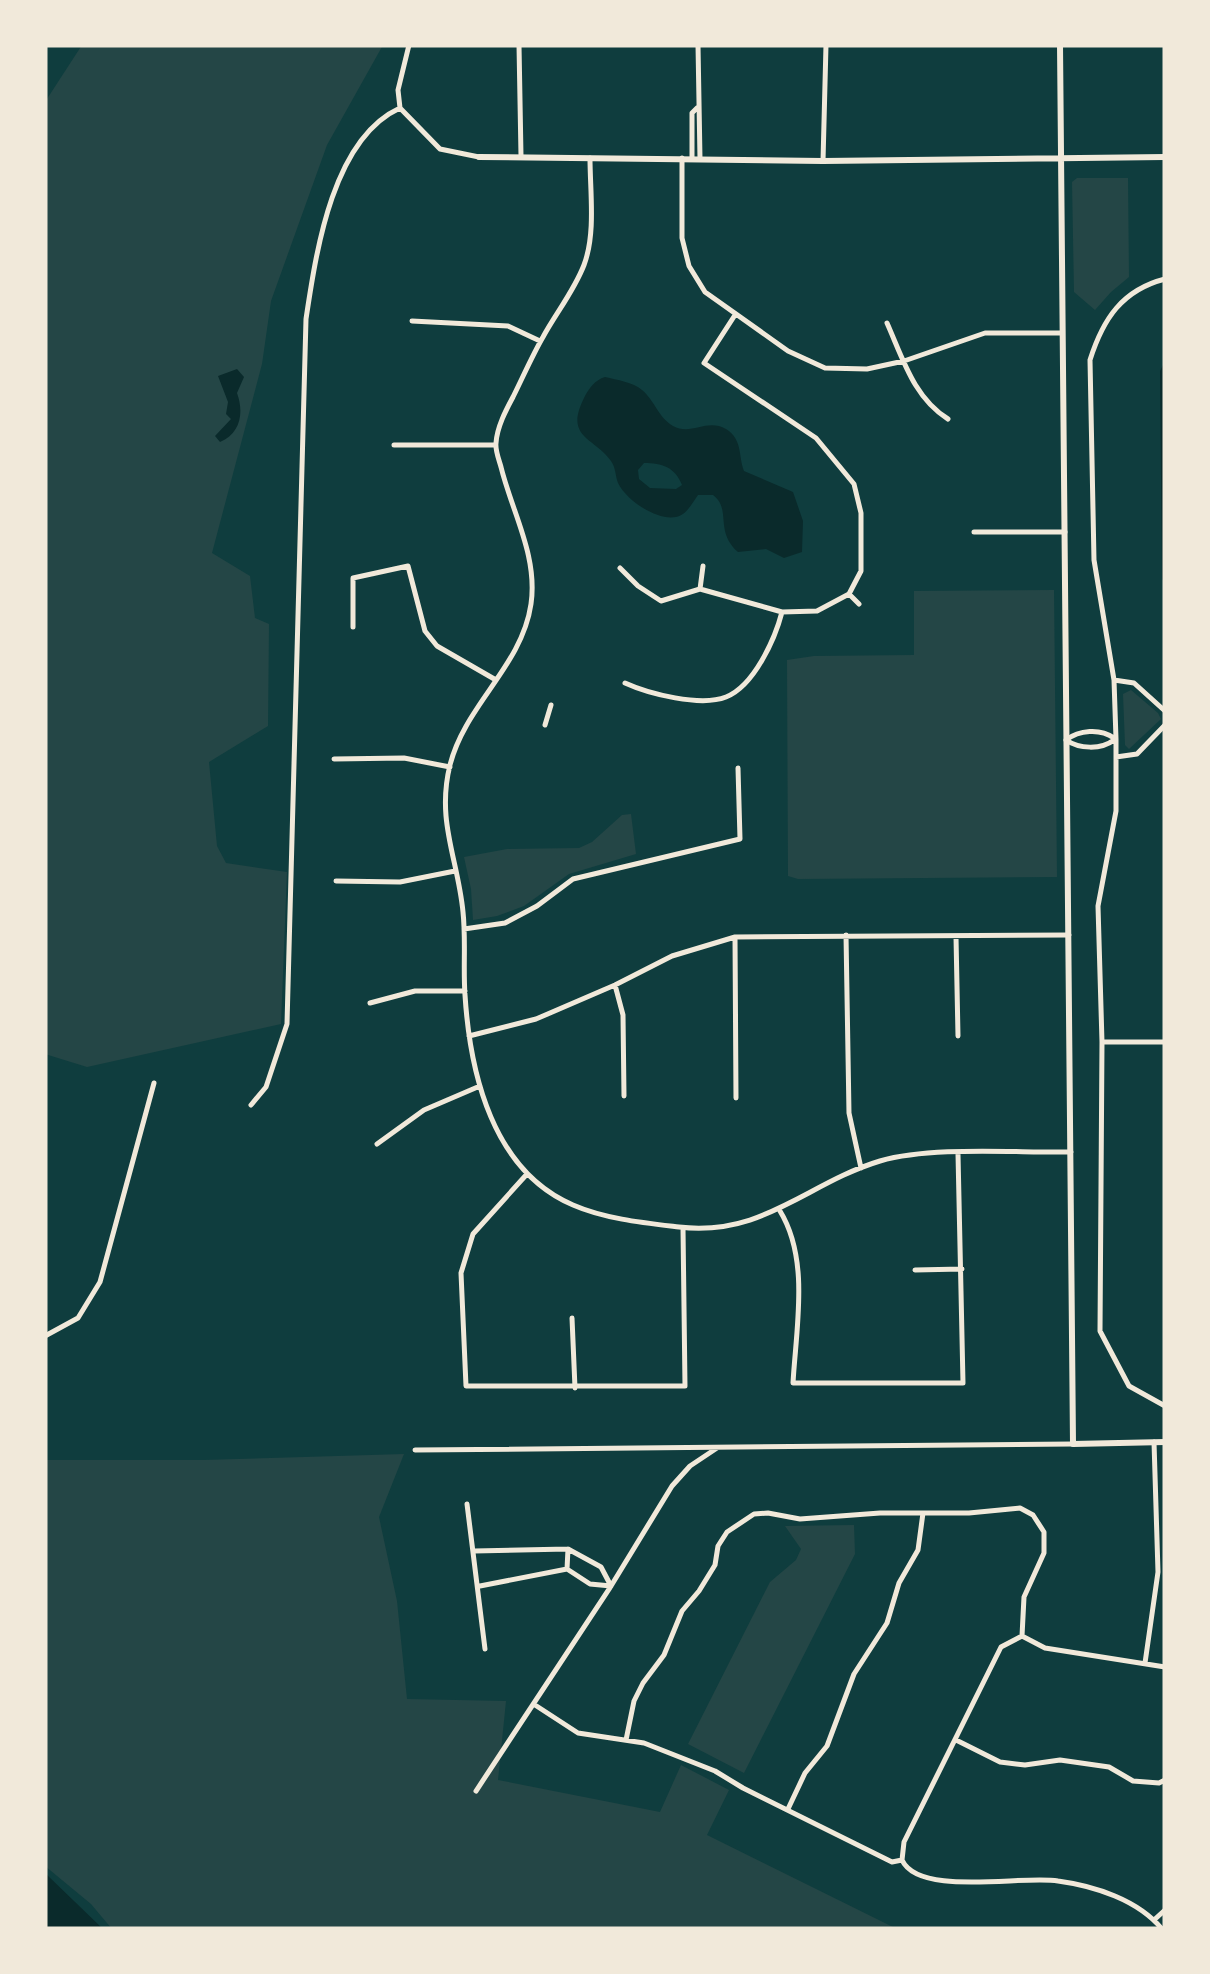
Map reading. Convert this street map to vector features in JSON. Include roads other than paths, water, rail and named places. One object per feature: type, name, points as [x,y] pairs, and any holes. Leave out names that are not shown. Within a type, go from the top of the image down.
[{"type":"street","points":[[409,45],[398,90],[400,108],[440,149],[479,157],[823,161],[1165,157]]},
{"type":"street","points":[[519,45],[521,156]]},
{"type":"street","points":[[696,159],[701,113],[697,108],[698,45]]},
{"type":"street","points":[[823,161],[826,45]]},
{"type":"street","points":[[1060,45],[1073,1444]]},
{"type":"street","points":[[251,1104],[266,1088],[287,1024],[306,319],[316,254],[346,167],[367,132],[400,108]]},
{"type":"street","points":[[590,157],[588,253],[577,280],[540,341],[504,416],[496,444],[528,548],[532,602],[519,645],[469,718],[450,767],[444,818],[464,929],[469,1036],[480,1086],[500,1135],[526,1174],[576,1206],[684,1228],[734,1224],[780,1210],[861,1168],[908,1155],[1070,1152]]},
{"type":"street","points":[[682,158],[682,238],[689,266],[705,292],[788,351],[825,368],[867,369],[984,332],[1062,332]]},
{"type":"street","points":[[1165,279],[1144,284],[1118,303],[1100,330],[1090,360],[1094,560],[1114,680],[1116,739],[1116,811],[1098,906],[1102,1042],[1100,1331],[1129,1386],[1165,1406]]},
{"type":"street","points":[[620,568],[661,601],[700,589],[782,612],[817,611],[849,594],[861,571],[861,513],[854,484],[816,438],[704,363],[734,316]]},
{"type":"street","points":[[412,321],[508,326],[540,341]]},
{"type":"street","points":[[888,324],[917,390],[933,410],[948,419]]},
{"type":"street","points":[[394,446],[496,444]]},
{"type":"street","points":[[974,532],[1066,532]]},
{"type":"street","points":[[354,626],[353,578],[408,566],[425,630],[437,646],[496,680]]},
{"type":"street","points":[[700,589],[703,566]]},
{"type":"street","points":[[849,594],[860,604]]},
{"type":"street","points":[[625,683],[664,698],[725,698],[742,686],[773,643],[782,612]]},
{"type":"street","points":[[1114,680],[1134,683],[1165,711]]},
{"type":"street","points":[[545,724],[551,706]]},
{"type":"street","points":[[1116,757],[1137,754],[1165,725]]},
{"type":"street","points":[[1066,740],[1076,732],[1106,732],[1116,739]]},
{"type":"street","points":[[1086,732],[1086,746]]},
{"type":"street","points":[[1066,740],[1076,746],[1106,746],[1116,739]]},
{"type":"street","points":[[334,759],[404,758],[450,767]]},
{"type":"street","points":[[464,929],[506,923],[538,906],[573,879],[740,839],[738,768]]},
{"type":"street","points":[[336,881],[400,882],[455,871]]},
{"type":"street","points":[[846,935],[849,1112],[861,1168]]},
{"type":"street","points":[[956,936],[958,1036]]},
{"type":"street","points":[[469,1036],[536,1019],[672,956],[734,938],[1070,936]]},
{"type":"street","points":[[734,938],[736,1098]]},
{"type":"street","points":[[615,985],[623,1015],[624,1096]]},
{"type":"street","points":[[370,1003],[415,991],[465,991]]},
{"type":"street","points":[[1102,1042],[1165,1042]]},
{"type":"street","points":[[45,1336],[78,1318],[100,1282],[154,1083]]},
{"type":"street","points":[[377,1144],[424,1110],[480,1086]]},
{"type":"street","points":[[780,1210],[792,1230],[798,1265],[793,1384],[963,1382],[958,1154]]},
{"type":"street","points":[[526,1174],[473,1234],[461,1273],[466,1386],[685,1386],[684,1228]]},
{"type":"street","points":[[915,1270],[962,1269]]},
{"type":"street","points":[[572,1318],[574,1388]]},
{"type":"street","points":[[1145,1664],[1158,1572],[1154,1442]]},
{"type":"street","points":[[414,1450],[1165,1442]]},
{"type":"street","points":[[476,1791],[535,1705],[672,1486],[690,1466],[719,1447]]},
{"type":"street","points":[[466,1504],[484,1649]]},
{"type":"street","points":[[626,1740],[634,1701],[664,1655],[682,1611],[715,1565],[718,1546],[742,1520],[768,1513],[800,1520],[1020,1508],[1033,1515],[1044,1532],[1044,1553],[1024,1596],[1022,1636]]},
{"type":"street","points":[[788,1809],[805,1772],[827,1746],[854,1674],[888,1623],[899,1583],[918,1550],[924,1514]]},
{"type":"street","points":[[474,1551],[568,1549],[601,1566],[611,1586]]},
{"type":"street","points":[[567,1570],[568,1549]]},
{"type":"street","points":[[479,1586],[567,1570],[590,1584],[611,1586]]},
{"type":"street","points":[[1022,1636],[1045,1648],[1165,1667]]},
{"type":"street","points":[[1022,1636],[1001,1647],[904,1842],[902,1860],[911,1872],[939,1881],[1059,1880],[1120,1898],[1162,1929]]},
{"type":"street","points":[[535,1705],[578,1732],[644,1743],[716,1771],[892,1862],[902,1860]]},
{"type":"street","points":[[956,1740],[1000,1762],[1025,1766],[1060,1760],[1108,1767],[1133,1781],[1159,1784],[1165,1780]]},
{"type":"street","points":[[1154,1920],[1165,1910]]}]
